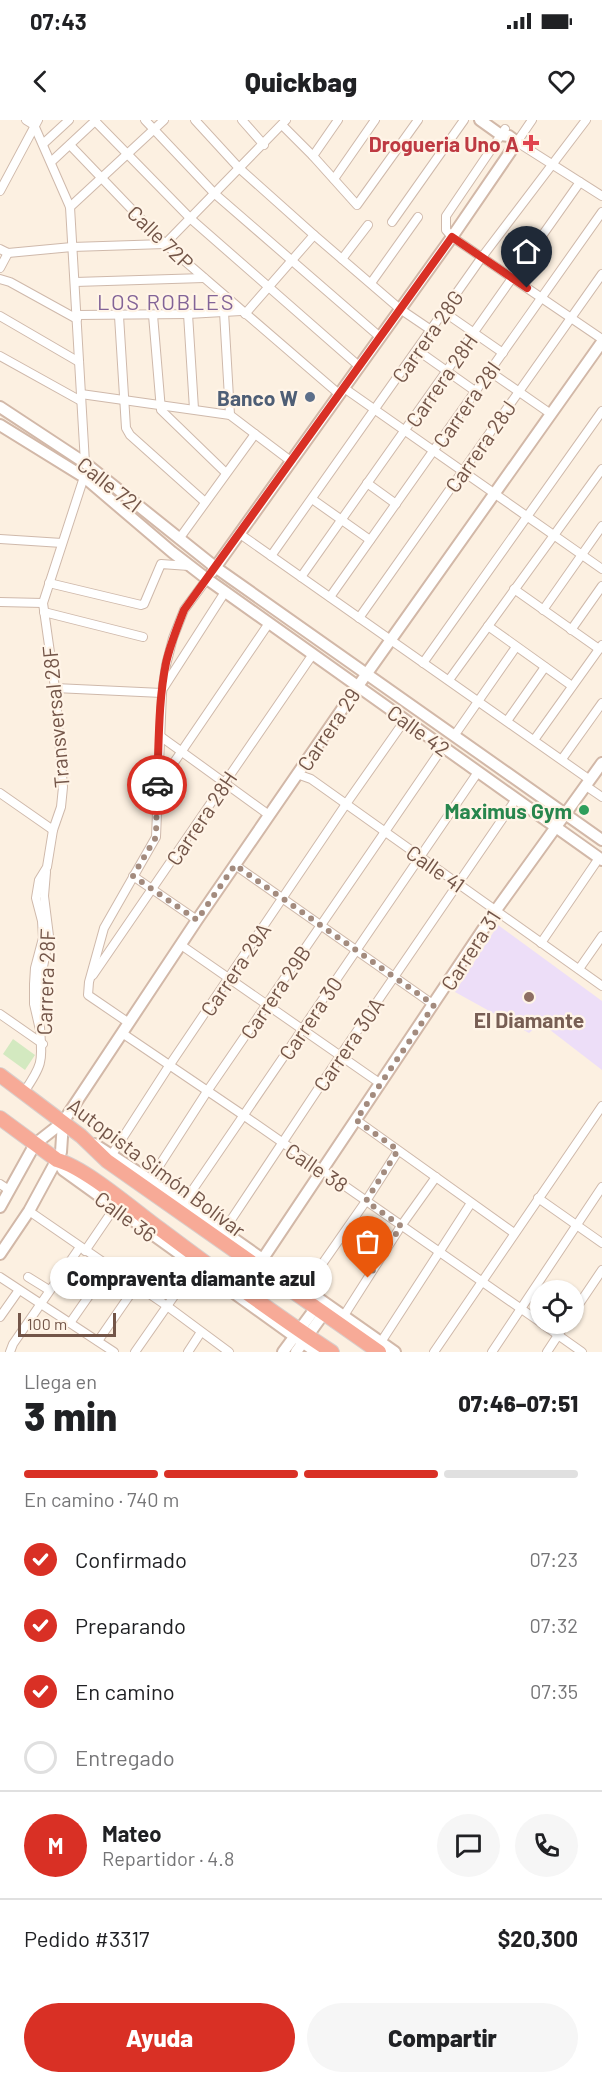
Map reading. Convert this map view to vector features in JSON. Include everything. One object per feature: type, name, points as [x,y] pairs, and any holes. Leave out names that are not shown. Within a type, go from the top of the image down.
[{"type":"highway","name":"Autopista Simón Bolívar","points":[[0,1076],[110,1158],[380,1347]]},
{"type":"highway","points":[[0,1118],[57,1160],[67,1163],[94,1181],[300,1339],[332,1352]]},
{"type":"street","points":[[26,120],[36,123]]},
{"type":"street","points":[[43,144],[69,120]]},
{"type":"street","points":[[51,162],[96,120],[191,219],[360,367]]},
{"type":"street","points":[[145,120],[214,194],[380,337]]},
{"type":"street","points":[[70,207],[164,120]]},
{"type":"street","points":[[195,120],[239,168],[314,235],[400,309],[431,330]]},
{"type":"street","points":[[242,120],[264,145]]},
{"type":"street","points":[[313,156],[338,120]]},
{"type":"street","points":[[334,179],[375,120]]},
{"type":"street","points":[[0,268],[4,251],[165,244],[284,123],[357,205],[418,120]]},
{"type":"street","points":[[392,222],[464,120]]},
{"type":"street","points":[[480,120],[508,135],[602,196]]},
{"type":"street","points":[[492,120],[508,135]]},
{"type":"street","name":"Carrera 28F","points":[[129,1023],[88,995],[88,982],[104,928],[156,837],[162,691],[173,638],[184,610],[452,237],[508,135],[532,120]]},
{"type":"street","name":"Carrera 28G","points":[[271,556],[482,257],[586,120]]},
{"type":"street","points":[[36,123],[70,207],[85,463]]},
{"type":"street","points":[[0,191],[36,123]]},
{"type":"street","points":[[508,135],[446,216],[445,226],[452,237],[542,297],[602,341]]},
{"type":"street","name":"Calle 72P","points":[[70,145],[165,244],[243,312],[342,391],[376,409],[602,569]]},
{"type":"street","name":"Carrera 28H","points":[[301,577],[580,182]]},
{"type":"street","name":"Carrera 28I","points":[[330,597],[602,212]]},
{"type":"street","points":[[371,283],[418,217]]},
{"type":"street","points":[[342,259],[368,225]]},
{"type":"street","points":[[0,279],[77,317],[243,312],[269,288],[314,235]]},
{"type":"street","name":"Carrera 28J","points":[[359,618],[602,274]]},
{"type":"street","points":[[75,282],[204,278]]},
{"type":"street","points":[[224,312],[230,415]]},
{"type":"street","points":[[444,312],[502,352]]},
{"type":"street","points":[[188,314],[194,409]]},
{"type":"street","points":[[153,315],[159,404],[164,415],[226,473]]},
{"type":"street","points":[[0,316],[79,362]]},
{"type":"street","points":[[119,316],[126,428],[130,435],[205,502]]},
{"type":"street","name":"Carrera 29","points":[[0,1207],[5,1187],[35,1144],[63,1122],[297,774],[602,341]]},
{"type":"street","points":[[417,350],[475,391]]},
{"type":"street","points":[[0,356],[81,398],[123,399],[230,415],[292,462]]},
{"type":"street","points":[[489,371],[551,414]]},
{"type":"street","name":"Calle 72I","points":[[0,407],[85,463],[215,567]]},
{"type":"street","points":[[423,663],[602,411]]},
{"type":"street","name":"Calle 72I","points":[[0,425],[84,477],[207,579]]},
{"type":"street","points":[[179,538],[255,434]]},
{"type":"street","points":[[449,680],[602,469]]},
{"type":"street","name":"Transversal 28F","points":[[40,1030],[34,1004],[34,984],[35,968],[43,938],[42,921],[36,898],[39,880],[46,867],[52,831],[61,807],[63,787],[55,688],[44,607],[49,583],[84,477]]},
{"type":"street","points":[[367,483],[396,504]]},
{"type":"street","points":[[312,499],[370,540]]},
{"type":"street","points":[[543,610],[602,526]]},
{"type":"street","points":[[240,534],[562,759],[602,797]]},
{"type":"street","points":[[0,539],[62,543]]},
{"type":"street","points":[[49,583],[141,605],[144,604],[160,564],[190,566]]},
{"type":"street","name":"Calle 42","points":[[215,567],[602,840]]},
{"type":"street","name":"Calle 42","points":[[207,579],[601,859]]},
{"type":"street","points":[[571,630],[602,586]]},
{"type":"street","points":[[514,590],[571,630],[600,647],[534,740]]},
{"type":"street","points":[[55,688],[162,691],[225,592]]},
{"type":"street","points":[[0,602],[44,607],[143,637]]},
{"type":"street","points":[[157,787],[269,623]]},
{"type":"street","points":[[488,626],[573,686]]},
{"type":"street","points":[[454,736],[516,647]]},
{"type":"street","name":"Carrera 28H","points":[[88,982],[313,654]]},
{"type":"street","points":[[507,722],[545,667]]},
{"type":"street","points":[[562,759],[602,703]]},
{"type":"street","name":"Carrera 29A","points":[[110,1158],[169,1066],[405,720]]},
{"type":"street","points":[[160,736],[269,815]]},
{"type":"street","name":"Carrera 29B","points":[[150,1180],[208,1090],[443,747]]},
{"type":"street","name":"Carrera 31","points":[[262,1260],[496,910],[602,763]]},
{"type":"street","name":"Carrera 30","points":[[183,1204],[478,772]]},
{"type":"street","name":"Calle 41","points":[[297,774],[311,779],[602,986]]},
{"type":"street","points":[[0,793],[52,831]]},
{"type":"street","name":"Carrera 30A","points":[[220,1236],[516,799]]},
{"type":"street","points":[[542,943],[601,859]]},
{"type":"street","points":[[235,865],[434,1005]]},
{"type":"street","points":[[133,876],[197,920]]},
{"type":"street","points":[[579,969],[602,936]]},
{"type":"street","points":[[181,945],[381,1084]]},
{"type":"street","points":[[0,1014],[42,1044]]},
{"type":"street","name":"Carrera 28F","points":[[24,1092],[41,1062],[40,1030]]},
{"type":"street","name":"Calle 38","points":[[122,1033],[208,1090],[530,1315]]},
{"type":"street","points":[[434,1352],[538,1198],[601,1110]]},
{"type":"street","points":[[356,1120],[514,1233]]},
{"type":"street","name":"Carrera 29","points":[[0,1254],[29,1211],[61,1152],[63,1122]]},
{"type":"street","points":[[304,1290],[366,1201],[398,1150]]},
{"type":"street","name":"Calle 36","points":[[110,1158],[150,1180],[183,1204],[220,1236],[262,1260],[304,1290],[322,1308],[343,1317],[361,1334]]},
{"type":"street","name":"Calle 36","points":[[57,1160],[63,1170],[195,1266],[227,1283]]},
{"type":"street","points":[[343,1317],[401,1226],[436,1177]]},
{"type":"street","points":[[492,1352],[602,1187]]},
{"type":"street","points":[[538,1198],[602,1243]]},
{"type":"street","points":[[395,1352],[380,1347],[471,1203]]},
{"type":"street","points":[[10,1352],[66,1264],[82,1249],[115,1207]]},
{"type":"street","points":[[29,1211],[167,1306],[229,1352]]},
{"type":"street","points":[[66,1264],[97,1284]]},
{"type":"street","points":[[135,1352],[195,1266]]},
{"type":"street","points":[[70,1323],[109,1267]]},
{"type":"street","points":[[584,1297],[602,1270]]},
{"type":"street","points":[[0,1277],[114,1352]]},
{"type":"street","points":[[28,1277],[49,1290]]},
{"type":"street","points":[[98,1341],[136,1286]]},
{"type":"street","points":[[0,1317],[19,1290]]},
{"type":"street","points":[[284,1352],[300,1339],[322,1308]]},
{"type":"street","points":[[188,1352],[201,1332]]},
{"type":"street","points":[[547,1352],[558,1335]]},
{"type":"street","name":"Calle 38","points":[[558,1335],[582,1352]]},
{"type":"street","points":[[300,1339],[316,1352]]},
{"type":"shaded area","name":"El Diamante","points":[[498,925],[602,1001],[602,1070],[541,1023],[529,1033],[455,992]]},
{"type":"green space","points":[[13,1039],[35,1055],[25,1070],[3,1054]]},
{"type":"way so far","points":[[157,785],[156,837],[133,876],[197,920],[235,865],[434,1005],[356,1120],[398,1150],[366,1201],[401,1226],[368,1278]]},
{"type":"place","name":"Drogueria Uno A","points":[[531,143]]},
{"type":"place","name":"Banco W","points":[[310,397]]},
{"type":"place","name":"Maximus Gym","points":[[584,810]]},
{"type":"place","name":"El Diamante","points":[[529,997]]},
{"type":"place","name":"Compraventa diamante azul","points":[[368,1278]]},
{"type":"district","name":"LOS ROBLES","points":[[166,301]]},
{"type":"route","points":[[157,785],[162,689],[173,638],[184,610],[452,237],[527,288]]}]
